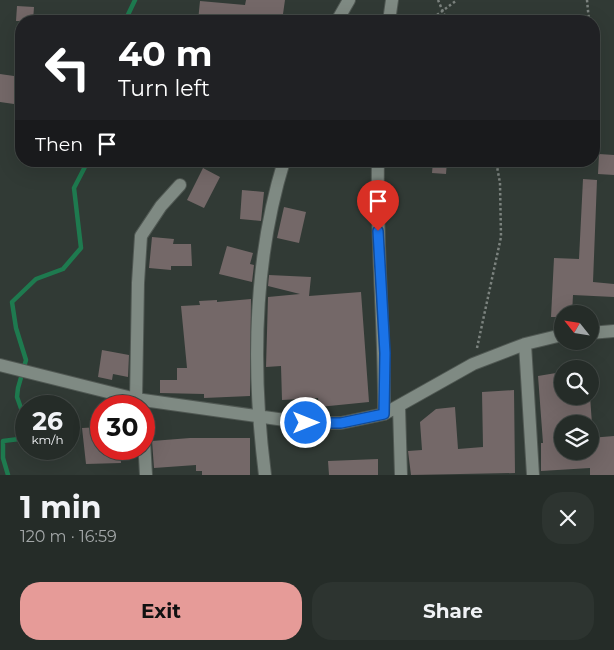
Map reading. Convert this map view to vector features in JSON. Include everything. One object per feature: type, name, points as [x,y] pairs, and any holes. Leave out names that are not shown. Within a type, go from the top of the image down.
[{"type":"street","points":[[340,15],[349,0]]},
{"type":"street","points":[[391,15],[392,0]]},
{"type":"street","points":[[265,475],[257,415],[257,320],[267,239],[283,167]]},
{"type":"street","points":[[378,167],[377,214],[382,282],[384,414]]},
{"type":"street","points":[[141,395],[138,283],[141,236],[161,206],[180,185]]},
{"type":"street","points":[[599,332],[614,331]]},
{"type":"street","points":[[155,404],[257,415],[306,423],[341,423],[384,414],[473,364],[525,344],[554,337]]},
{"type":"street","points":[[525,344],[533,475]]},
{"type":"street","points":[[0,365],[115,395]]},
{"type":"street","points":[[399,407],[401,475]]},
{"type":"street","points":[[145,460],[146,475]]},
{"type":"path","points":[[438,0],[444,15]]},
{"type":"path","points":[[437,15],[457,0]]},
{"type":"path","points":[[587,0],[588,15]]},
{"type":"path","points":[[473,364],[494,279],[501,237],[500,183],[497,167]]},
{"type":"building","points":[[246,0],[285,0],[283,15],[199,15],[200,1],[245,5]]},
{"type":"building","points":[[17,6],[34,7],[33,15],[16,15]]},
{"type":"building","points":[[0,74],[15,76],[15,104],[0,102]]},
{"type":"building","points":[[600,154],[614,155],[614,175],[598,174]]},
{"type":"building","points":[[432,167],[447,167],[446,174],[432,173]]},
{"type":"building","points":[[203,168],[220,177],[204,208],[187,200]]},
{"type":"building","points":[[583,179],[597,180],[593,282],[614,284],[614,297],[573,295],[572,305],[554,305],[554,317],[551,317],[554,258],[579,259]]},
{"type":"building","points":[[242,190],[264,192],[261,221],[240,219]]},
{"type":"building","points":[[284,207],[306,212],[299,243],[277,238]]},
{"type":"building","points":[[152,237],[174,239],[173,244],[191,244],[192,266],[171,266],[171,270],[149,268]]},
{"type":"building","points":[[227,246],[253,253],[250,264],[254,265],[252,282],[219,274]]},
{"type":"building","points":[[269,275],[311,277],[309,296],[361,292],[369,402],[319,407],[318,398],[282,400],[281,366],[266,367],[268,297],[300,294],[268,286]]},
{"type":"building","points":[[251,299],[250,396],[204,398],[204,394],[160,393],[160,380],[177,380],[177,368],[187,368],[181,306],[200,305],[199,301],[217,300],[217,302]]},
{"type":"building","points":[[102,350],[129,355],[128,377],[113,374],[112,380],[98,377]]},
{"type":"building","points":[[554,373],[554,405],[591,405],[591,415],[554,415],[554,460],[599,460],[599,437],[614,436],[614,475],[590,475],[590,468],[541,471],[541,443],[543,443],[538,376]]},
{"type":"building","points":[[514,390],[515,473],[411,475],[408,451],[422,450],[420,422],[436,409],[455,407],[458,449],[483,447],[482,392]]},
{"type":"building","points":[[82,428],[90,428],[90,460],[121,460],[121,463],[86,464]]},
{"type":"building","points":[[190,438],[250,438],[250,475],[202,475],[202,471],[196,471],[196,465],[154,468],[155,441]]},
{"type":"building","points":[[378,459],[378,475],[329,475],[328,461]]},
{"type":"waterway","points":[[128,15],[135,0]]},
{"type":"waterway","points":[[8,475],[3,458],[3,441],[19,439],[22,411],[17,397],[26,360],[16,328],[12,302],[36,279],[63,269],[81,248],[74,188],[85,167]]},
{"type":"route","points":[[306,423],[341,423],[384,414],[385,353],[378,231]]}]
